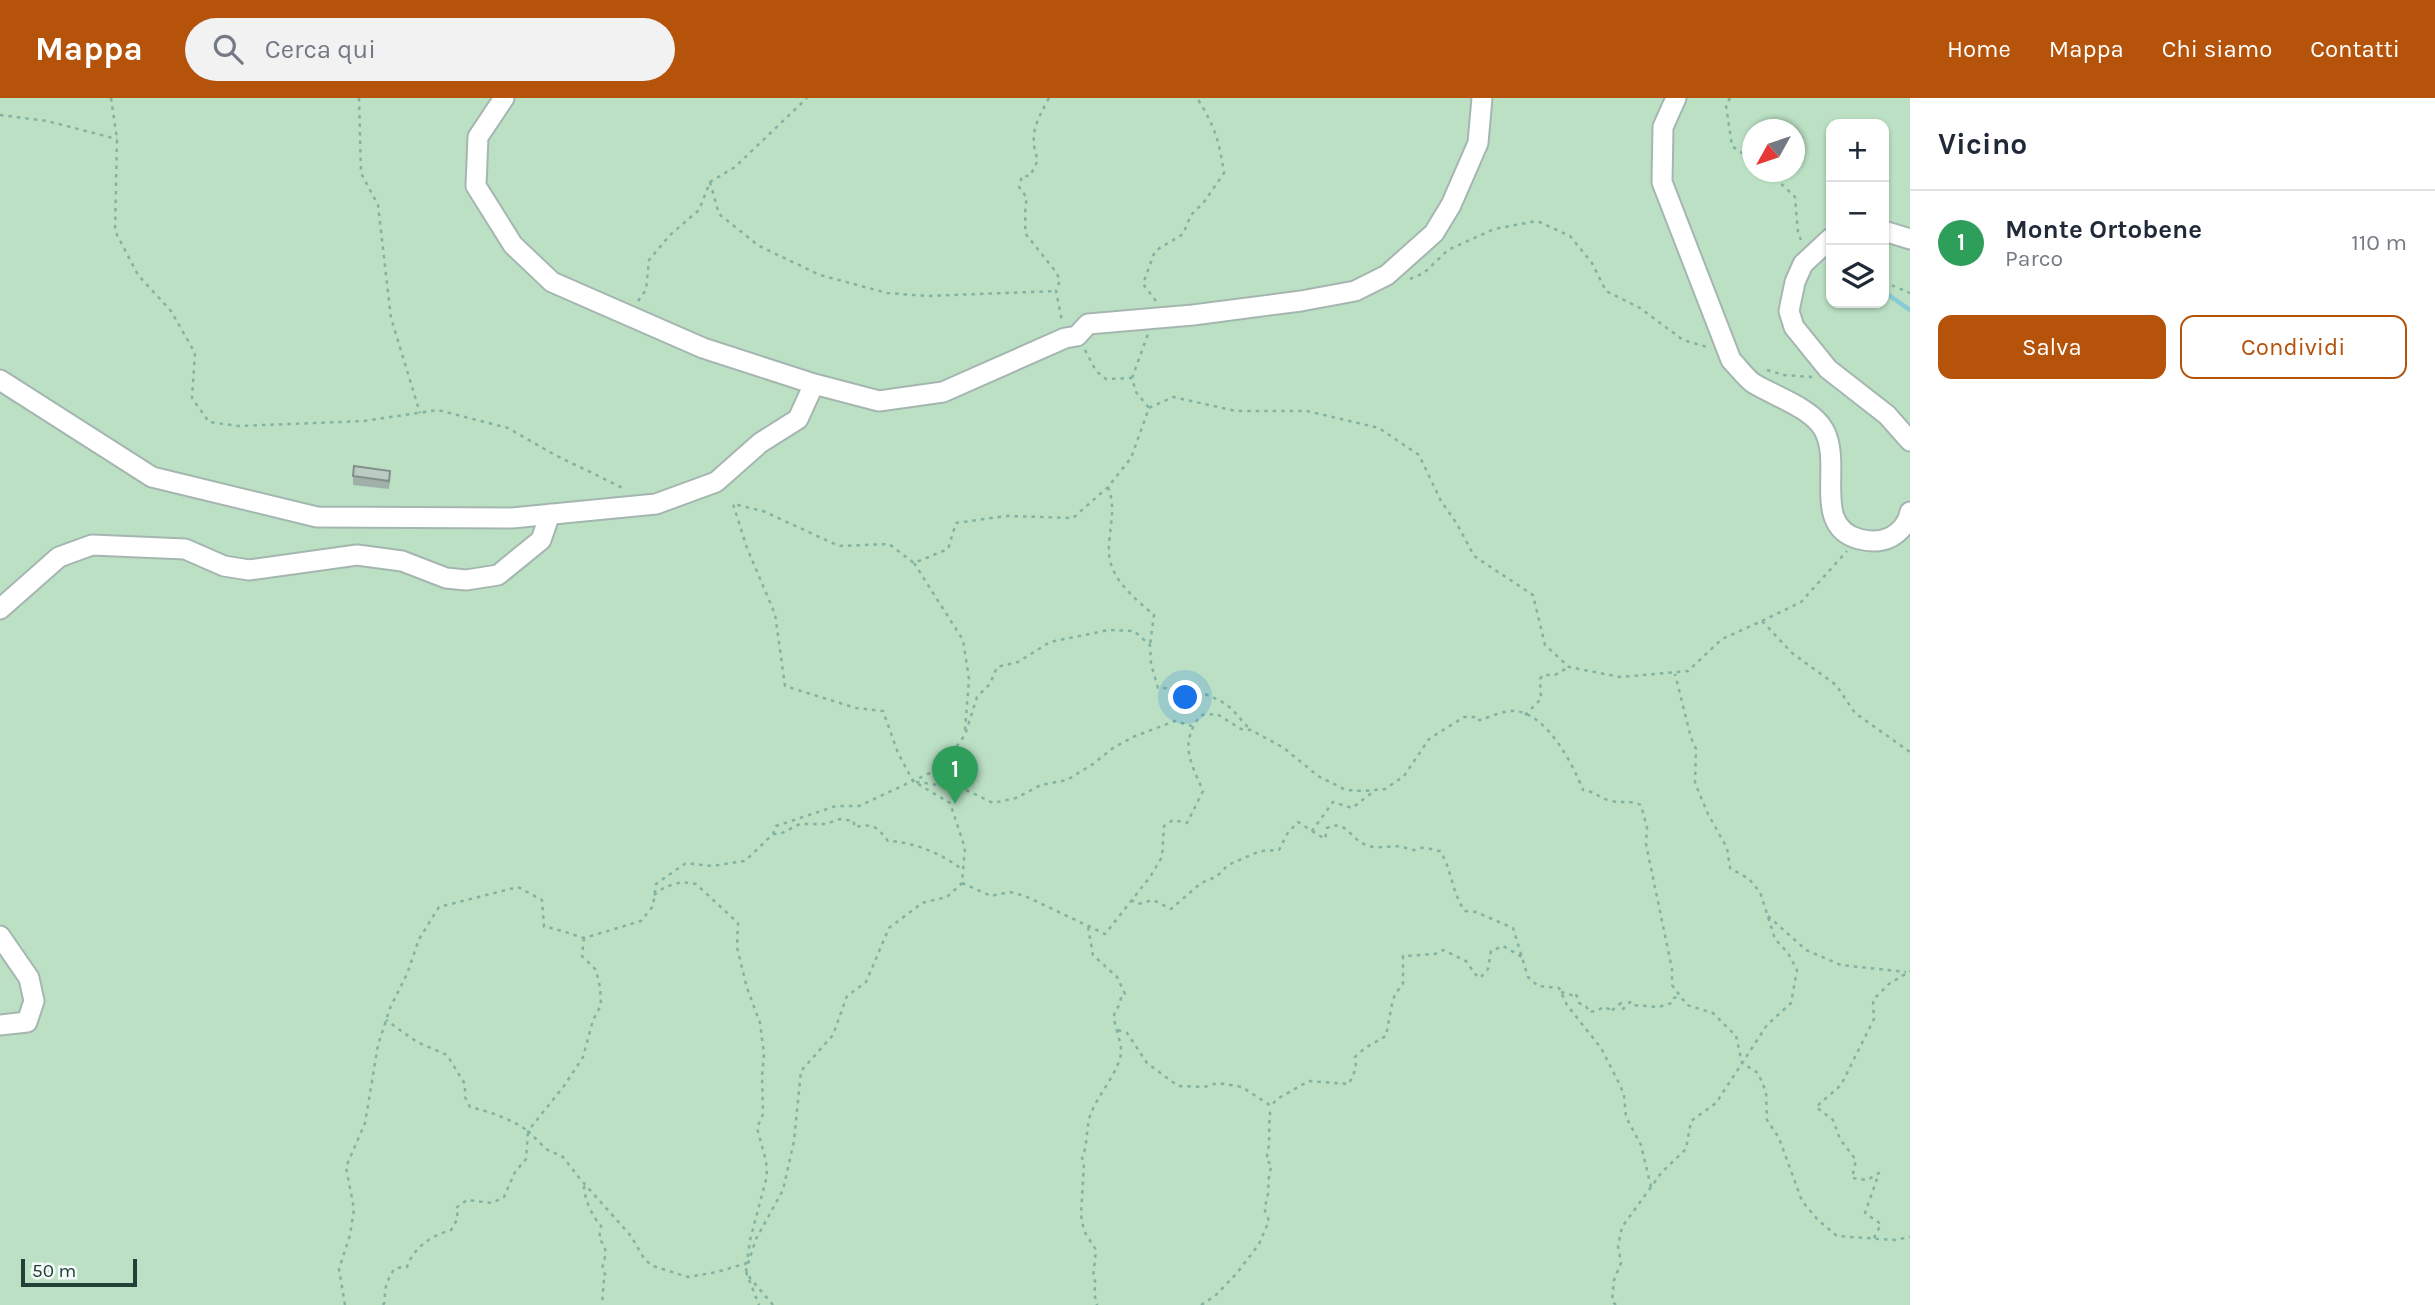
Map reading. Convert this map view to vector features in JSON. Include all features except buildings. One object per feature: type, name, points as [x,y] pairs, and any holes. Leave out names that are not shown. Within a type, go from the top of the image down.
[{"type":"street","points":[[504,98],[478,137],[476,187],[513,245],[552,282],[703,348],[814,384],[879,401],[943,392],[1071,337],[1088,324],[1301,301],[1355,291],[1387,275],[1434,233],[1451,205],[1478,144],[1482,98]]},
{"type":"street","points":[[1676,98],[1662,127],[1662,182],[1727,352],[1751,382],[1802,410],[1824,429],[1833,457],[1831,509],[1844,531],[1855,538],[1880,541],[1902,528],[1910,512]]},
{"type":"street","points":[[1889,233],[1910,239]]},
{"type":"street","points":[[1826,243],[1803,264],[1794,282],[1789,311],[1794,327],[1828,369],[1887,415],[1910,440]]},
{"type":"street","points":[[0,380],[152,477],[317,517],[512,518],[656,504],[716,482],[760,443],[798,419],[814,384]]},
{"type":"street","points":[[0,609],[59,557],[92,545],[185,549],[224,566],[248,570],[357,555],[402,561],[446,578],[466,580],[498,575],[541,540],[550,514]]},
{"type":"street","points":[[0,936],[29,978],[34,1001],[27,1022],[0,1025]]},
{"type":"path","points":[[111,98],[117,139],[115,231],[138,275],[170,311],[195,354],[192,398],[209,422],[239,426],[350,421],[438,410],[508,428],[555,456],[656,504]]},
{"type":"path","points":[[359,98],[361,173],[378,205],[391,318],[420,413]]},
{"type":"path","points":[[628,315],[646,290],[649,260],[670,235],[699,210],[710,182],[735,167],[807,98]]},
{"type":"path","points":[[1049,98],[1036,121],[1033,146],[1038,160],[1030,176],[1022,176],[1019,187],[1027,198],[1025,233],[1056,272],[1060,280],[1056,291],[1071,337],[1096,371],[1106,379],[1132,378]]},
{"type":"path","points":[[1149,408],[1136,391],[1132,378],[1154,318],[1156,299],[1143,284],[1155,251],[1183,234],[1191,215],[1204,202],[1224,173],[1212,121],[1197,98]]},
{"type":"path","points":[[1730,98],[1726,105],[1732,146],[1742,153]]},
{"type":"path","points":[[0,114],[47,121],[117,139]]},
{"type":"path","points":[[710,182],[719,214],[759,246],[820,275],[887,293],[927,296],[1056,291]]},
{"type":"path","points":[[1779,182],[1795,197],[1798,233],[1810,257]]},
{"type":"path","points":[[1403,282],[1424,273],[1448,250],[1494,229],[1537,221],[1570,236],[1592,263],[1606,291],[1640,308],[1683,340],[1727,352]]},
{"type":"path","points":[[1889,284],[1910,293]]},
{"type":"path","points":[[1760,368],[1809,378],[1828,369]]},
{"type":"path","points":[[914,563],[948,549],[956,523],[1006,516],[1073,518],[1108,487],[1132,458],[1149,408],[1173,397],[1236,411],[1307,411],[1379,428],[1419,455],[1441,501],[1474,556],[1533,595],[1545,645],[1569,667],[1620,677],[1688,671],[1721,639],[1801,602],[1846,552],[1855,538]]},
{"type":"path","points":[[1108,487],[1112,498],[1109,560],[1127,592],[1154,615],[1150,645],[1151,664],[1158,688],[1185,688],[1228,706],[1251,730],[1283,748],[1318,776],[1346,790],[1385,789],[1404,776],[1429,739],[1464,717],[1480,720],[1514,711],[1535,718],[1550,733],[1577,774],[1583,790],[1592,791],[1610,801],[1630,800],[1641,805],[1647,828],[1646,844],[1672,969],[1672,985],[1687,1005],[1713,1013],[1736,1036],[1742,1063],[1758,1073],[1762,1082],[1766,1092],[1766,1120],[1779,1138],[1802,1201],[1817,1219],[1837,1236],[1895,1240],[1910,1237]]},
{"type":"path","points":[[773,1305],[746,1270],[756,1239],[783,1190],[794,1141],[801,1072],[833,1035],[847,996],[866,982],[889,928],[922,903],[947,897],[962,883],[965,848],[950,803],[913,781],[898,753],[883,711],[856,708],[785,686],[775,614],[747,548],[733,504],[763,511],[839,546],[889,544],[914,563],[963,640],[969,679],[965,735]]},
{"type":"path","points":[[1762,621],[1792,653],[1836,685],[1856,713],[1910,752]]},
{"type":"path","points":[[345,1305],[340,1269],[354,1209],[346,1167],[365,1123],[378,1045],[386,1020],[419,939],[439,907],[518,887],[542,900],[544,927],[584,938],[641,920],[653,906],[656,884],[686,863],[712,866],[746,861],[773,834],[776,826],[836,806],[859,806],[930,773],[937,764],[946,759],[948,752],[956,747],[965,735],[977,697],[990,684],[997,667],[1018,662],[1050,642],[1109,630],[1134,631],[1150,645]]},
{"type":"path","points":[[1525,715],[1541,699],[1540,679],[1543,675],[1555,675],[1569,667]]},
{"type":"path","points":[[1616,1305],[1612,1301],[1614,1280],[1621,1263],[1618,1246],[1622,1227],[1662,1172],[1686,1149],[1691,1121],[1716,1103],[1767,1025],[1791,1003],[1797,970],[1788,953],[1775,939],[1760,892],[1749,879],[1730,868],[1727,848],[1695,783],[1696,749],[1690,738],[1675,674]]},
{"type":"path","points":[[962,883],[991,896],[1010,892],[1025,896],[1105,934],[1150,877],[1162,857],[1164,826],[1173,820],[1187,823],[1203,791],[1190,758],[1189,734],[1192,726],[1201,715],[1217,714],[1241,729],[1251,730]]},
{"type":"path","points":[[913,781],[962,788],[993,803],[1016,798],[1041,785],[1067,780],[1133,737],[1175,721],[1192,726]]},
{"type":"path","points":[[1312,831],[1333,802],[1352,808],[1375,790]]},
{"type":"path","points":[[773,834],[780,834],[800,824],[826,824],[840,819],[854,821],[855,827],[865,824],[877,827],[888,841],[912,843],[949,860],[963,870]]},
{"type":"path","points":[[1130,900],[1138,905],[1153,900],[1171,909],[1201,883],[1216,877],[1228,865],[1260,852],[1279,850],[1287,834],[1298,822],[1325,839],[1327,828],[1333,825],[1341,826],[1348,829],[1363,844],[1372,847],[1440,851],[1451,873],[1460,905],[1465,911],[1475,912],[1513,928],[1525,959],[1525,970],[1535,984],[1556,987],[1567,995],[1576,994],[1579,1003],[1586,1006],[1589,1012],[1603,1007],[1610,1012],[1621,1003],[1623,1009],[1630,1002],[1658,1007],[1672,1003],[1674,998],[1680,996]]},
{"type":"path","points":[[654,895],[665,887],[682,882],[696,884],[738,923],[737,947],[742,958],[747,988],[760,1023],[764,1054],[763,1114],[757,1128],[767,1176],[750,1240],[746,1270],[759,1305]]},
{"type":"path","points":[[1767,915],[1806,950],[1841,965],[1908,972]]},
{"type":"path","points":[[1088,926],[1093,955],[1117,977],[1125,994],[1121,997],[1120,1007],[1113,1020],[1118,1030],[1121,1055],[1090,1115],[1086,1149],[1082,1158],[1081,1215],[1084,1231],[1096,1250],[1093,1277],[1096,1283],[1094,1293],[1097,1305]]},
{"type":"path","points":[[383,1305],[387,1279],[395,1268],[407,1267],[411,1255],[430,1238],[451,1230],[457,1218],[456,1208],[467,1200],[492,1203],[504,1197],[515,1172],[526,1159],[528,1131],[583,1057],[593,1020],[601,1005],[596,970],[582,956],[584,938]]},
{"type":"path","points":[[1201,1305],[1215,1296],[1237,1273],[1259,1244],[1269,1221],[1264,1208],[1271,1192],[1267,1178],[1272,1165],[1266,1160],[1271,1144],[1268,1122],[1271,1106],[1277,1099],[1309,1081],[1349,1084],[1356,1068],[1355,1056],[1386,1036],[1392,1004],[1403,984],[1403,956],[1435,954],[1443,950],[1466,961],[1480,978],[1488,969],[1491,951],[1503,946],[1525,959]]},
{"type":"path","points":[[1874,1238],[1881,1224],[1865,1213],[1879,1173],[1867,1180],[1852,1178],[1856,1160],[1840,1139],[1833,1120],[1816,1107],[1841,1084],[1874,1019],[1873,1000],[1908,972]]},
{"type":"path","points":[[1561,992],[1567,1005],[1601,1048],[1620,1085],[1626,1117],[1642,1145],[1651,1187]]},
{"type":"path","points":[[386,1020],[417,1042],[447,1055],[465,1084],[465,1097],[470,1107],[490,1112],[517,1124],[546,1149],[563,1157],[631,1236],[645,1260],[653,1266],[688,1276],[717,1272],[747,1262]]},
{"type":"path","points":[[1118,1030],[1127,1033],[1147,1063],[1178,1086],[1203,1087],[1218,1083],[1242,1087],[1271,1106]]},
{"type":"path","points":[[581,1180],[587,1202],[601,1226],[599,1239],[606,1251],[602,1269],[606,1276],[602,1305]]},
{"type":"green space","points":[[0,98],[1910,98],[1910,1305],[0,1305]]},
{"type":"waterway","points":[[1889,295],[1910,310]]},
{"type":"place","name":"Monte Ortobene","points":[[955,804]]}]
